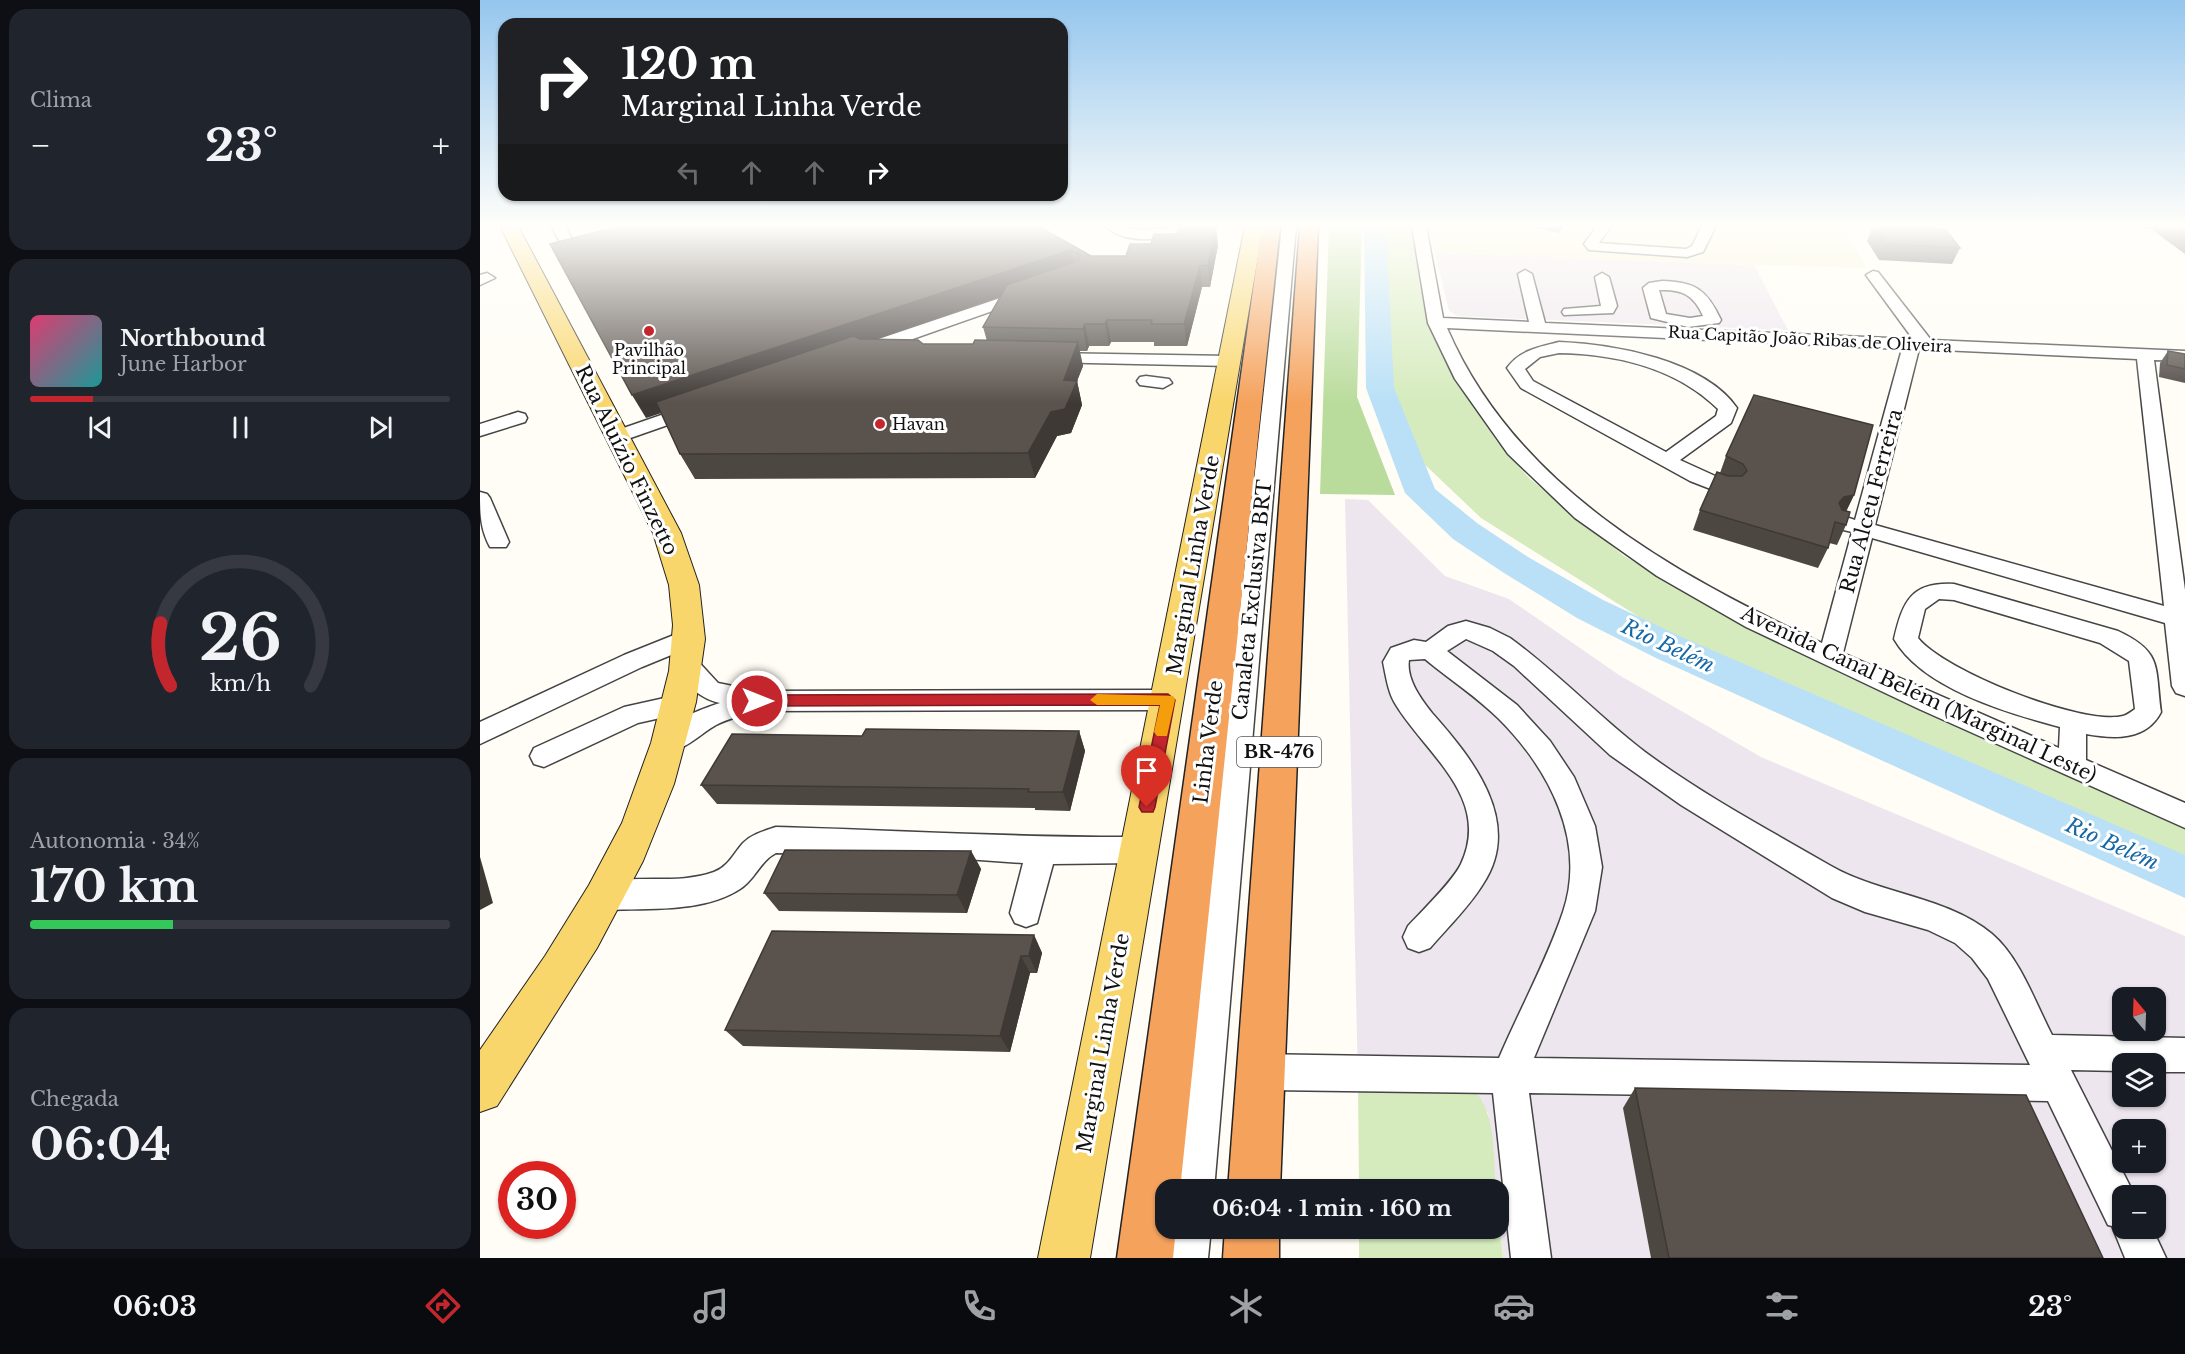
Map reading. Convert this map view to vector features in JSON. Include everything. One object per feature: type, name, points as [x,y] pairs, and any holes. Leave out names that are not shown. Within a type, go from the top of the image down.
[{"type":"highway","name":"Linha Verde","points":[[1144,1258],[1264,285]]},
{"type":"highway","name":"BR-476","points":[[1255,1179],[1306,285]]},
{"type":"highway","points":[[1251,1258],[1252,1239]]},
{"type":"main road","name":"Rua Aluízio Finzetto","points":[[480,1089],[572,953],[606,896],[633,842],[675,723],[688,651],[687,599],[680,567],[667,533],[540,285]]},
{"type":"main road","name":"Marginal Linha Verde","points":[[1064,1258],[1244,285]]},
{"type":"street","name":"Canaleta Exclusiva BRT","points":[[1195,1179],[1283,285]]},
{"type":"street","name":"Avenida Canal Belém (Marginal Leste)","points":[[1429,285],[1436,323],[1457,366],[1487,413],[1521,457],[1567,501],[1597,524],[1665,569],[1760,622],[1830,657],[2185,816]]},
{"type":"street","points":[[1528,285],[1536,319],[1606,310],[1609,306],[1604,285]]},
{"type":"street","points":[[1879,285],[1919,344]]},
{"type":"street","points":[[899,356],[852,354],[1043,288]]},
{"type":"street","name":"Rua Capitão João Ribas de Oliveira","points":[[1436,323],[1536,319],[1919,344],[2185,356]]},
{"type":"street","name":"Rua Alceu Ferreira","points":[[1830,657],[1853,526],[1919,344]]},
{"type":"street","points":[[1666,460],[1724,419],[1728,408],[1706,387],[1647,361],[1612,352],[1573,347],[1545,350],[1522,359],[1516,368],[1526,384],[1549,399],[1610,427],[1666,460],[1707,483],[1728,489]]},
{"type":"street","points":[[2145,354],[2185,686]]},
{"type":"street","points":[[1029,357],[1230,361]]},
{"type":"street","points":[[619,436],[708,405]]},
{"type":"street","points":[[480,430],[518,418]]},
{"type":"street","points":[[480,498],[498,542]]},
{"type":"street","points":[[1853,526],[2177,618]]},
{"type":"street","points":[[1937,591],[1954,592],[2109,637],[2128,646],[2141,657],[2148,712],[2137,723],[2120,728],[2073,721],[2000,696],[1926,661],[1915,653],[1906,639],[1915,603],[1924,595],[1937,591]]},
{"type":"street","points":[[1431,651],[1453,634],[1465,630],[1482,633],[1529,664],[1620,747],[1662,778],[1843,888],[1877,902],[1942,918],[1973,936],[1989,951],[2000,968],[2112,1191]]},
{"type":"street","points":[[1419,937],[1473,874],[1484,843],[1481,812],[1468,780],[1457,760],[1406,700],[1395,662],[1400,654],[1414,649],[1431,651],[1508,712],[1540,748],[1564,785],[1580,826],[1587,867],[1579,911],[1509,1075],[1532,1258]]},
{"type":"street","points":[[480,734],[633,661],[688,651],[710,691],[757,701],[1168,700]]},
{"type":"street","points":[[544,756],[633,714],[675,723],[708,717],[757,701]]},
{"type":"street","points":[[2072,766],[2073,721]]},
{"type":"street","points":[[606,896],[709,888],[729,880],[756,847],[776,840],[924,843],[1041,851],[1139,850]]},
{"type":"street","points":[[1026,913],[1041,851]]},
{"type":"street","points":[[2042,1052],[2185,1055]]},
{"type":"street","points":[[1261,1072],[2059,1083]]},
{"type":"street","points":[[1188,1258],[1190,1239]]},
{"type":"street","points":[[2136,1239],[2146,1258]]},
{"type":"shaded area","points":[[1443,285],[1764,285],[1788,330],[1458,316],[1449,311]]},
{"type":"shaded area","points":[[1345,499],[1368,500],[1445,576],[1509,599],[1619,675],[1761,757],[2185,936],[2185,1258],[1503,1258],[1502,1239],[1509,1239],[1509,1179],[1495,1179],[1488,1112],[1358,1084]]},
{"type":"green space","points":[[1327,285],[1360,285],[1357,397],[1395,495],[1320,494]]},
{"type":"green space","points":[[1383,285],[1420,285],[1427,325],[1449,369],[1496,440],[1529,478],[1624,556],[1709,606],[1841,674],[2185,828],[2185,860],[1687,647],[1481,518],[1420,460],[1388,388]]},
{"type":"green space","points":[[1358,1084],[1474,1090],[1487,1111],[1494,1150],[1495,1179],[1359,1179]]},
{"type":"green space","points":[[1359,1239],[1501,1239],[1503,1258],[1359,1258]]},
{"type":"building","points":[[572,285],[966,285],[632,395]]},
{"type":"building","points":[[1007,285],[1195,285],[1184,324],[1151,324],[1152,320],[1107,320],[1105,324],[1085,324],[1083,329],[983,327]]},
{"type":"building","name":"Havan","points":[[853,336],[860,339],[918,340],[923,344],[973,344],[975,340],[1078,342],[1064,380],[1077,381],[1065,409],[1051,412],[1028,453],[680,454],[656,402]]},
{"type":"building","points":[[2168,351],[2185,354],[2185,369],[2167,365]]},
{"type":"building","points":[[1754,395],[1873,425],[1854,495],[1844,497],[1839,503],[1842,510],[1850,512],[1846,525],[1835,522],[1828,548],[1700,510],[1717,472],[1728,476],[1742,476],[1747,471],[1743,464],[1726,456]]},
{"type":"building","points":[[866,729],[1079,731],[1063,792],[1028,792],[1029,789],[701,785],[732,734],[862,736]]},
{"type":"building","points":[[785,850],[971,851],[957,895],[764,893]]},
{"type":"building","points":[[772,931],[1034,935],[1029,956],[1021,956],[1000,1036],[725,1030]]},
{"type":"building","points":[[1635,1088],[2026,1095],[2103,1258],[1669,1258]]},
{"type":"waterway","name":"Rio Belém","points":[[1377,285],[1380,388],[1421,493],[1465,531],[1516,565],[1590,609],[1670,648],[2185,877]]},
{"type":"slow traffic","points":[[1097,700],[1168,700],[1162,732]]},
{"type":"place","name":"Pavilhão Principal","points":[[649,331]]},
{"type":"place","name":"Havan","points":[[880,424]]},
{"type":"route","points":[[757,701],[1168,700],[1147,807]]}]
